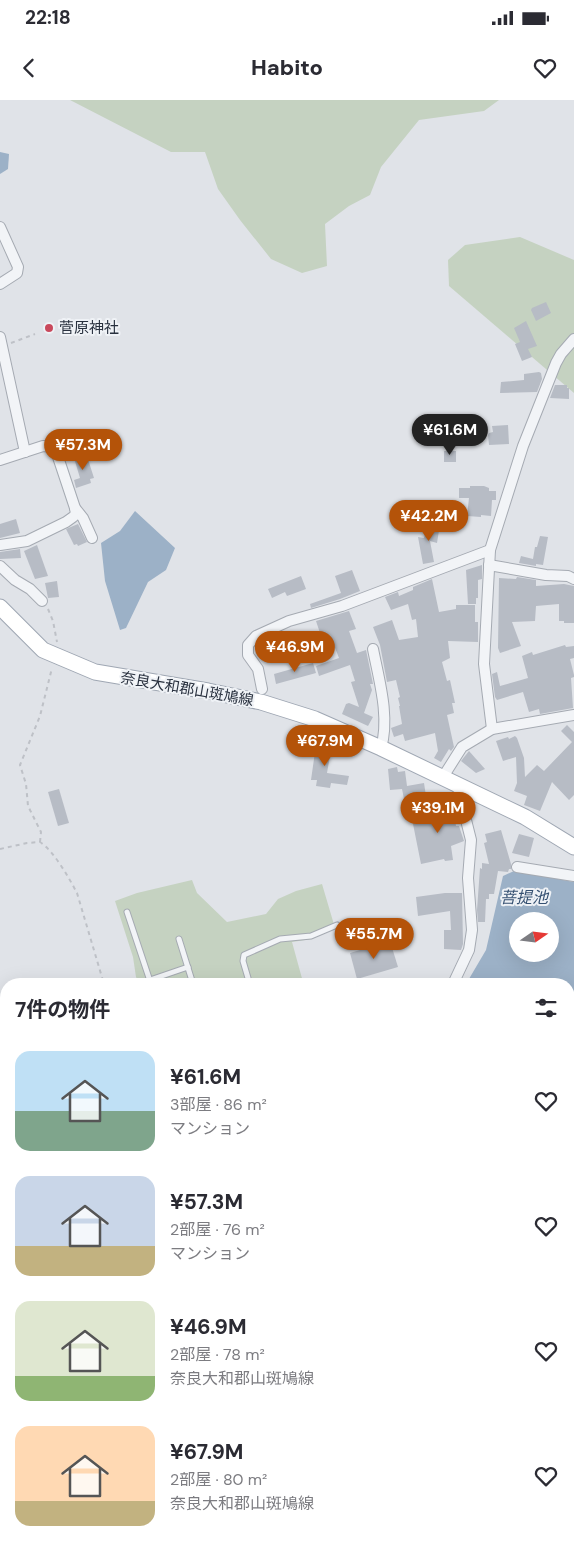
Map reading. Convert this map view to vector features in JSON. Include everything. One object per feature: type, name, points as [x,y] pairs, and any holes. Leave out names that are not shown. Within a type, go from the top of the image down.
[{"type":"main road","name":"奈良大和郡山斑鳩線","points":[[0,608],[43,650],[95,672],[261,702],[315,719],[381,748],[525,817],[574,847]]},
{"type":"street","points":[[0,227],[18,268],[17,273],[0,284]]},
{"type":"street","points":[[0,337],[25,452]]},
{"type":"street","points":[[492,728],[484,664],[490,550],[527,437],[559,359],[574,339]]},
{"type":"street","points":[[0,460],[43,446],[55,450],[60,459],[76,508],[92,538]]},
{"type":"street","points":[[0,545],[27,541],[74,517],[76,508]]},
{"type":"street","points":[[262,690],[258,669],[248,655],[248,646],[256,636],[289,621],[342,606],[490,550]]},
{"type":"street","points":[[489,565],[546,575],[568,576],[574,579]]},
{"type":"street","points":[[0,566],[15,580],[30,589],[42,601]]},
{"type":"street","points":[[373,649],[384,718],[381,748]]},
{"type":"street","points":[[443,777],[462,747],[492,728],[574,715]]},
{"type":"street","points":[[456,978],[470,950],[472,930],[468,878],[471,840],[458,784]]},
{"type":"street","points":[[517,867],[574,876]]},
{"type":"lane","points":[[127,912],[150,978]]},
{"type":"lane","points":[[246,978],[243,961],[244,955],[280,940],[311,936],[337,925]]},
{"type":"lane","points":[[179,939],[191,978]]},
{"type":"lane","points":[[161,978],[188,967]]},
{"type":"path","points":[[16,342],[35,334]]},
{"type":"path","points":[[42,601],[53,621],[57,642]]},
{"type":"path","points":[[53,664],[40,716],[20,765],[26,784],[28,806],[41,832],[40,842],[52,855],[77,893],[102,978]]},
{"type":"path","points":[[0,849],[40,842]]},
{"type":"green space","points":[[70,100],[499,100],[484,111],[419,120],[381,167],[370,195],[349,206],[325,224],[327,266],[302,273],[271,259],[218,189],[205,152],[171,152]]},
{"type":"green space","points":[[520,237],[574,260],[574,393],[449,286],[448,260],[465,245]]},
{"type":"green space","points":[[192,880],[197,893],[227,922],[266,914],[278,899],[296,891],[322,884],[335,928],[312,939],[292,942],[302,978],[137,978],[133,957],[115,901],[137,893]]},
{"type":"water","points":[[0,152],[9,154],[8,169],[0,174]]},
{"type":"water","points":[[135,511],[175,548],[166,570],[148,582],[126,628],[120,630],[105,581],[101,543],[120,531]]},
{"type":"water","name":"菩提池","points":[[514,871],[574,882],[574,978],[470,978],[486,950],[503,876]]},
{"type":"building","points":[[546,302],[551,313],[536,321],[531,310],[532,308]]},
{"type":"building","points":[[526,321],[537,346],[528,349],[532,357],[522,361],[515,344],[520,342],[514,328]]},
{"type":"building","points":[[539,372],[542,379],[537,392],[500,393],[501,382],[524,380],[524,374]]},
{"type":"building","points":[[555,385],[567,385],[567,388],[569,388],[569,399],[550,398]]},
{"type":"building","points":[[508,425],[509,444],[489,445],[488,435],[493,432],[492,426]]},
{"type":"building","points":[[444,451],[456,451],[456,462],[444,462]]},
{"type":"building","points":[[86,453],[94,478],[90,479],[91,483],[76,488],[74,480],[80,478],[74,458]]},
{"type":"building","points":[[470,486],[484,486],[489,488],[489,491],[496,491],[496,500],[492,500],[491,516],[467,516],[469,498],[459,498],[459,488],[470,488]]},
{"type":"building","points":[[16,519],[20,533],[0,538],[0,524]]},
{"type":"building","points":[[428,522],[440,524],[437,543],[430,541],[434,562],[423,564],[418,537],[424,538]]},
{"type":"building","points":[[78,524],[87,542],[78,546],[77,544],[74,545],[66,529]]},
{"type":"building","points":[[540,536],[548,537],[543,565],[536,564],[536,566],[519,563],[521,556],[533,559],[535,547],[537,547]]},
{"type":"building","points":[[37,545],[48,576],[35,579],[24,551]]},
{"type":"building","points":[[20,549],[21,558],[0,559],[0,552]]},
{"type":"building","points":[[482,565],[482,579],[478,580],[476,604],[468,604],[466,570]]},
{"type":"building","points":[[352,570],[360,591],[311,608],[310,604],[341,593],[335,576]]},
{"type":"building","points":[[301,576],[306,589],[287,596],[285,592],[272,598],[268,589]]},
{"type":"building","points":[[517,577],[536,580],[536,586],[564,584],[574,586],[574,623],[559,621],[559,604],[536,606],[535,621],[512,622],[521,646],[500,653],[498,648],[499,578],[516,579]]},
{"type":"building","points":[[432,579],[439,612],[456,609],[456,605],[475,605],[475,622],[478,622],[478,642],[448,641],[450,658],[442,662],[447,681],[450,680],[455,703],[452,703],[454,713],[447,715],[454,747],[451,751],[449,749],[441,762],[434,758],[438,751],[435,733],[405,741],[403,734],[394,737],[391,728],[402,724],[398,698],[400,697],[396,680],[387,682],[380,645],[373,627],[392,620],[399,640],[418,637],[416,619],[412,620],[408,604],[391,610],[385,597],[398,592],[399,596],[413,590],[413,587]]},
{"type":"building","points":[[57,581],[59,597],[48,598],[45,583]]},
{"type":"building","points":[[349,611],[356,629],[349,631],[357,653],[366,650],[373,684],[370,684],[372,690],[364,713],[373,717],[368,726],[342,714],[346,704],[349,703],[359,707],[351,682],[355,681],[350,665],[319,676],[316,666],[339,658],[330,635],[321,636],[316,621]]},
{"type":"building","points":[[565,645],[566,647],[574,646],[574,658],[570,659],[574,675],[571,678],[573,708],[540,714],[539,709],[529,712],[523,692],[497,700],[492,674],[497,672],[500,686],[528,678],[522,656],[532,652],[533,655]]},
{"type":"building","points":[[313,663],[316,673],[276,684],[274,674]]},
{"type":"building","points":[[567,725],[574,732],[574,795],[569,800],[552,782],[540,811],[524,805],[527,796],[514,791],[517,783],[516,757],[503,761],[496,741],[515,736],[517,738],[524,758],[525,777],[537,765],[544,771],[572,742],[561,731]]},
{"type":"building","points":[[317,738],[329,740],[331,750],[327,773],[349,776],[347,785],[331,783],[330,788],[316,786],[317,780],[311,780]]},
{"type":"building","points":[[469,751],[485,769],[476,773],[461,761]]},
{"type":"building","points":[[397,767],[398,772],[405,771],[407,786],[424,783],[426,796],[412,798],[413,803],[405,804],[402,789],[390,790],[388,769]]},
{"type":"building","points":[[59,789],[69,823],[58,826],[48,792]]},
{"type":"building","points":[[452,798],[456,826],[459,826],[464,841],[451,846],[453,860],[445,861],[444,859],[421,864],[413,824],[436,818],[434,800]]},
{"type":"building","points":[[501,830],[511,869],[508,872],[498,871],[494,894],[489,894],[489,899],[486,899],[485,922],[478,922],[480,868],[482,869],[482,863],[489,864],[484,843],[487,842],[485,834]]},
{"type":"building","points":[[519,834],[534,838],[529,857],[512,853]]},
{"type":"building","points":[[462,893],[463,944],[461,950],[444,949],[444,930],[451,930],[450,911],[418,916],[416,897]]},
{"type":"building","points":[[390,941],[398,967],[357,978],[350,953]]},
{"type":"place","name":"菅原神社","points":[[49,328]]}]
